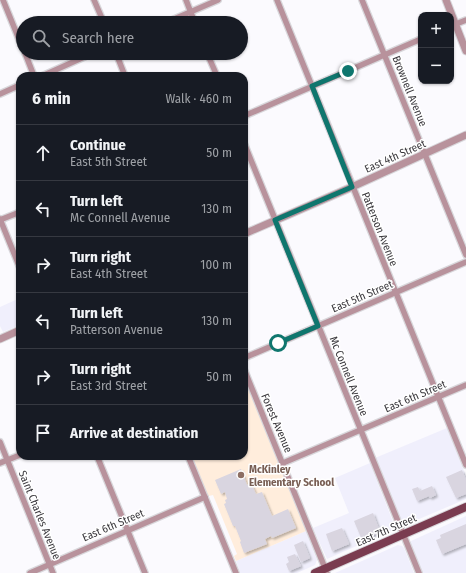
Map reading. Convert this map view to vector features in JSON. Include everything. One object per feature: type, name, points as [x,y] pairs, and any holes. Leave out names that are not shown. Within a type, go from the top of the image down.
[{"type":"main road","name":"East 7th Street","points":[[315,573],[326,571],[403,534],[466,507]]},
{"type":"street","points":[[3,0],[16,32]]},
{"type":"street","points":[[94,0],[101,16]]},
{"type":"street","points":[[186,0],[192,16]]},
{"type":"street","points":[[181,16],[218,0]]},
{"type":"street","name":"Patterson Avenue","points":[[277,0],[466,466]]},
{"type":"street","name":"Brownell Avenue","points":[[362,0],[466,255]]},
{"type":"street","points":[[446,0],[449,12]]},
{"type":"street","points":[[454,25],[466,20]]},
{"type":"street","points":[[454,27],[466,51]]},
{"type":"street","points":[[248,114],[418,40]]},
{"type":"street","points":[[28,60],[32,72]]},
{"type":"street","points":[[51,72],[77,60]]},
{"type":"street","points":[[119,60],[123,72]]},
{"type":"street","points":[[210,60],[215,72]]},
{"type":"street","points":[[0,94],[16,88]]},
{"type":"street","name":"East 4th Street","points":[[248,232],[466,135]]},
{"type":"street","name":"Mc Connell Avenue","points":[[248,153],[419,573]]},
{"type":"street","points":[[16,214],[0,220],[16,258]]},
{"type":"street","name":"East 5th Street","points":[[248,356],[466,262]]},
{"type":"street","points":[[0,339],[16,332]]},
{"type":"street","name":"Forest Avenue","points":[[248,379],[326,571]]},
{"type":"street","name":"East 6th Street","points":[[283,464],[466,385]]},
{"type":"street","name":"Saint Charles Avenue","points":[[0,442],[52,573]]},
{"type":"street","points":[[0,463],[16,456]]},
{"type":"street","points":[[99,460],[145,573]]},
{"type":"street","points":[[190,460],[236,573]]},
{"type":"street","name":"East 6th Street","points":[[30,573],[205,497]]},
{"type":"shaded area","points":[[16,300],[16,327],[3,332],[0,326],[0,307]]},
{"type":"shaded area","name":"McKinley Elementary School","points":[[248,389],[306,531],[236,561],[234,556],[237,554],[213,495],[209,496],[194,460],[248,460]]},
{"type":"shaded area","points":[[447,428],[466,476],[466,499],[405,525],[402,523],[375,458]]},
{"type":"shaded area","points":[[370,463],[395,529],[327,559],[313,528],[349,513],[335,478]]},
{"type":"shaded area","points":[[466,516],[466,573],[422,573],[411,545],[411,541]]},
{"type":"shaded area","points":[[306,531],[317,560],[315,565],[297,573],[240,573],[236,561]]},
{"type":"shaded area","points":[[398,545],[404,548],[414,573],[335,573]]},
{"type":"building","points":[[241,469],[247,485],[251,483],[256,494],[262,492],[272,516],[288,509],[296,528],[272,538],[271,536],[265,539],[267,544],[244,553],[235,526],[233,526],[224,504],[226,503],[225,500],[227,499],[225,492],[221,494],[215,480]]},
{"type":"building","points":[[462,470],[466,480],[466,494],[456,498],[446,477]]},
{"type":"building","points":[[432,486],[436,495],[417,501],[412,489],[418,487],[420,491]]},
{"type":"building","points":[[373,513],[380,532],[362,540],[354,521]]},
{"type":"building","points":[[466,524],[466,544],[442,554],[436,540],[441,538],[440,535]]},
{"type":"building","points":[[342,528],[349,544],[332,551],[326,534]]},
{"type":"building","points":[[303,541],[310,558],[301,562],[294,545]]},
{"type":"building","points":[[295,554],[301,566],[289,571],[286,564],[289,562],[287,557]]},
{"type":"place","name":"McKinley Elementary School","points":[[241,475]]},
{"type":"route","points":[[278,343],[318,326],[275,220],[352,187],[312,86],[348,71]]}]
